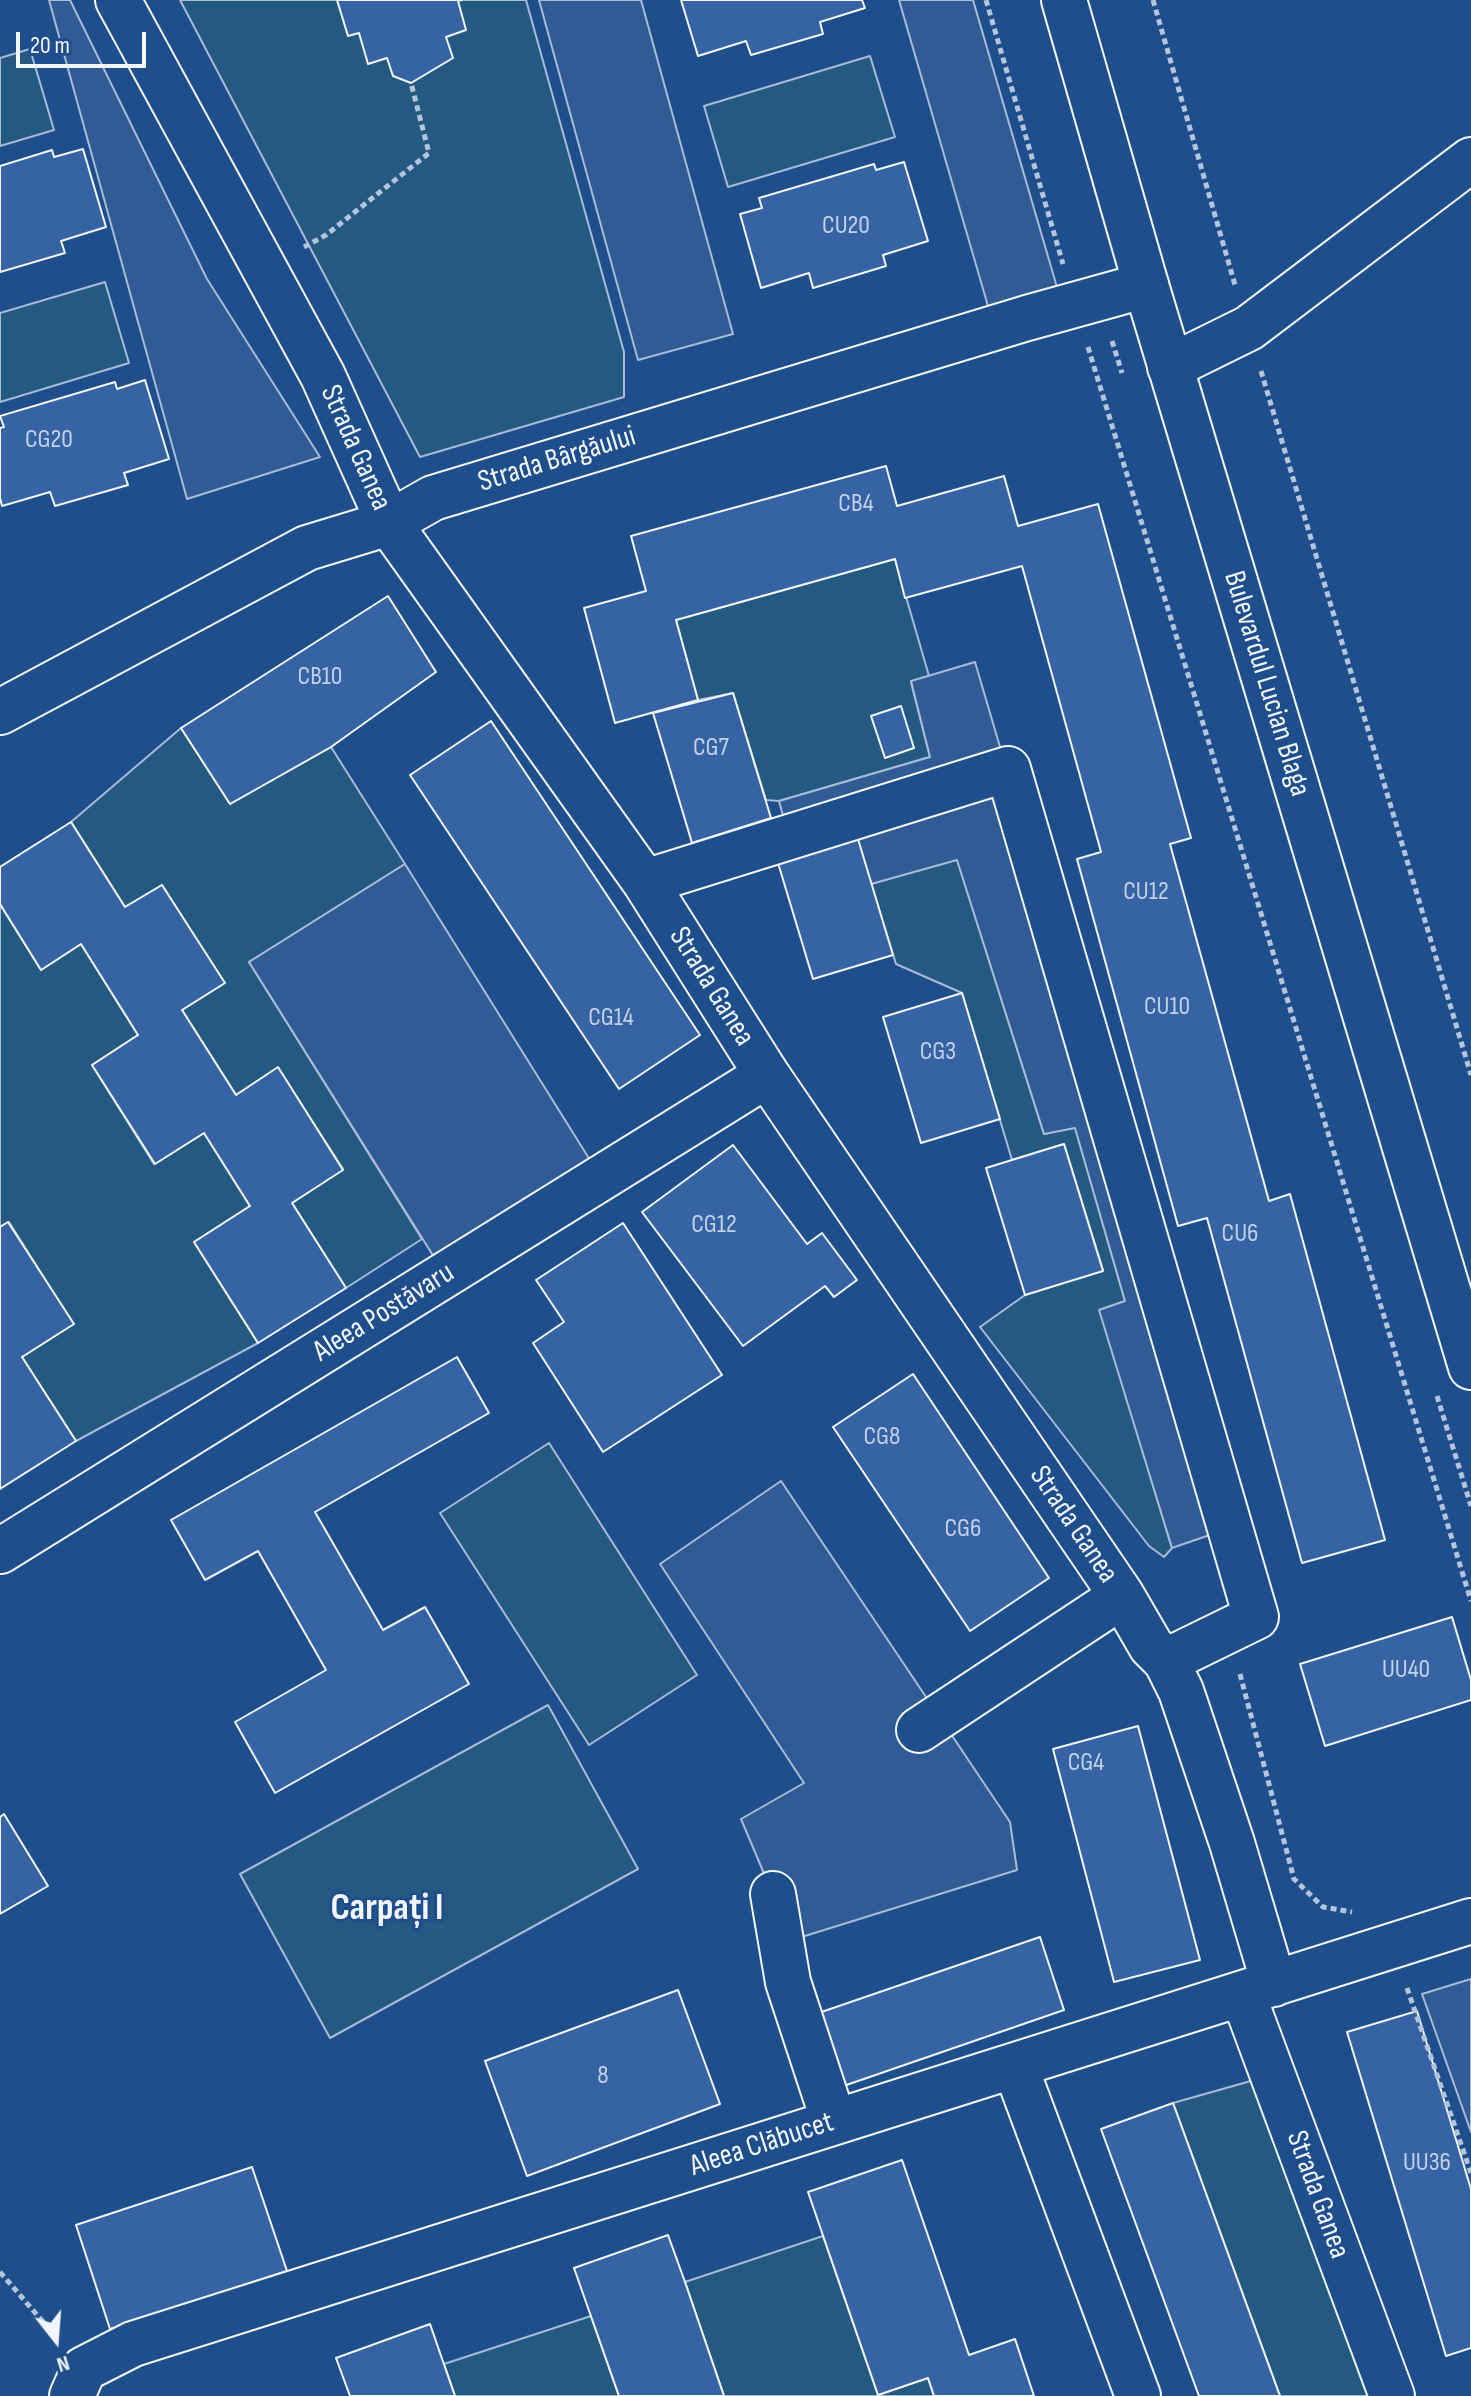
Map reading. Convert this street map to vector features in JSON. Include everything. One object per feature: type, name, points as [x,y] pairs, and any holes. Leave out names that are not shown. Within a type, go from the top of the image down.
[{"type":"street","name":"Strada Ganea","points":[[118,0],[323,376],[389,523],[645,882],[767,1075],[1122,1596],[1151,1646],[1166,1661],[1181,1691],[1218,1800],[1258,1989],[1392,2396]]},
{"type":"street","name":"Bulevardul Lucian Blaga","points":[[1064,0],[1170,367],[1471,1367]]},
{"type":"street","points":[[1170,367],[1249,328],[1471,160]]},
{"type":"street","name":"Strada Bârgăului","points":[[0,712],[307,548],[389,523],[433,498],[1146,285]]},
{"type":"street","points":[[645,882],[1008,769],[1256,1617],[1166,1661]]},
{"type":"street","name":"Aleea Postăvaru","points":[[0,1551],[767,1075]]},
{"type":"street","points":[[919,1730],[1122,1596]]},
{"type":"street","points":[[773,1894],[788,1982],[834,2122]]},
{"type":"street","name":"Aleea Clăbucet","points":[[78,2383],[133,2344],[1471,1921]]},
{"type":"street","points":[[1015,2066],[1138,2396]]},
{"type":"path","points":[[986,0],[1075,305],[1471,1601]]},
{"type":"path","points":[[1153,0],[1471,1075]]},
{"type":"path","points":[[264,267],[326,235],[429,153],[411,83]]},
{"type":"path","points":[[1228,1630],[1294,1879],[1323,1907],[1364,1913],[1380,1909],[1471,2173]]},
{"type":"path","points":[[0,2272],[78,2383]]},
{"type":"shaded area","points":[[49,0],[70,0],[207,279],[320,457],[187,499]]},
{"type":"shaded area","points":[[180,0],[526,0],[624,352],[624,397],[420,457]]},
{"type":"shaded area","points":[[539,0],[641,0],[733,334],[638,360]]},
{"type":"shaded area","points":[[899,0],[973,0],[1059,294],[990,313]]},
{"type":"shaded area","points":[[30,49],[54,130],[0,146],[0,58]]},
{"type":"shaded area","points":[[870,56],[895,137],[728,187],[704,106]]},
{"type":"shaded area","points":[[105,282],[129,363],[0,402],[0,313]]},
{"type":"shaded area","points":[[895,559],[929,676],[911,682],[930,757],[779,801],[766,800],[733,693],[698,700],[676,620]]},
{"type":"shaded area","points":[[975,662],[1230,1528],[1172,1548],[1099,1310],[1125,1301],[1075,1128],[1044,1134],[957,860],[871,884],[789,838],[779,801],[930,757],[911,681]]},
{"type":"shaded area","points":[[181,728],[230,804],[331,747],[405,864],[249,962],[422,1239],[346,1288],[292,1203],[343,1169],[278,1068],[236,1095],[182,1010],[224,983],[162,885],[125,907],[71,822]]},
{"type":"shaded area","points":[[957,859],[1044,1134],[1075,1127],[1125,1301],[1100,1310],[1172,1548],[1164,1557],[1149,1546],[980,1327],[1025,1295],[1103,1270],[1064,1144],[1012,1160],[962,993],[896,964],[871,884]]},
{"type":"shaded area","points":[[405,864],[590,1160],[434,1257],[249,962]]},
{"type":"shaded area","points":[[0,904],[41,970],[81,944],[138,1035],[92,1065],[154,1164],[204,1133],[250,1206],[194,1242],[258,1343],[76,1441],[22,1357],[73,1324],[9,1222],[0,1227]]},
{"type":"shaded area","points":[[549,1443],[697,1675],[589,1745],[440,1513]]},
{"type":"shaded area","points":[[781,1481],[1010,1822],[1017,1870],[792,1940],[741,1819],[804,1783],[660,1564]]},
{"type":"shaded area","points":[[548,1705],[638,1869],[330,2038],[240,1874]]},
{"type":"shaded area","points":[[1471,1979],[1471,2132],[1422,1994]]},
{"type":"shaded area","points":[[1272,2075],[1392,2396],[1280,2396],[1173,2103]]},
{"type":"shaded area","points":[[823,2236],[878,2395],[928,2378],[934,2396],[724,2396],[685,2282]]},
{"type":"shaded area","points":[[591,2316],[619,2396],[455,2396],[444,2364]]},
{"type":"building","points":[[337,0],[462,0],[458,1],[466,30],[446,37],[453,58],[411,83],[393,76],[387,58],[368,64],[359,33],[348,36]]},
{"type":"building","points":[[681,0],[862,0],[865,8],[820,22],[823,34],[751,55],[746,41],[698,56]]},
{"type":"building","points":[[83,149],[106,227],[61,241],[65,253],[0,272],[0,166],[52,150],[54,157]]},
{"type":"building","points":[[904,162],[928,241],[883,255],[886,266],[813,288],[809,273],[761,288],[740,214],[762,208],[759,198],[874,164],[876,170]]},
{"type":"building","points":[[145,380],[169,459],[124,473],[128,485],[55,506],[50,492],[2,506],[0,428],[4,427],[0,416],[115,382],[117,389]]},
{"type":"building","points":[[886,466],[897,506],[1004,476],[1018,526],[1098,504],[1191,838],[1170,844],[1269,1201],[1290,1194],[1385,1540],[1302,1563],[1207,1218],[1178,1226],[1077,859],[1101,852],[1022,566],[905,598],[895,559],[676,620],[698,700],[615,723],[584,608],[646,591],[631,536]]},
{"type":"building","points":[[388,596],[436,672],[331,747],[230,804],[181,728]]},
{"type":"building","points":[[733,693],[771,818],[692,843],[653,713]]},
{"type":"building","points":[[901,706],[914,748],[885,758],[871,716]]},
{"type":"building","points":[[491,721],[700,1035],[619,1089],[410,775]]},
{"type":"building","points":[[71,822],[125,907],[162,885],[225,983],[182,1010],[236,1095],[278,1067],[343,1170],[292,1203],[346,1288],[258,1343],[194,1242],[250,1206],[204,1133],[155,1164],[92,1065],[138,1035],[81,944],[41,970],[0,904],[0,867]]},
{"type":"building","points":[[855,829],[893,955],[813,979],[775,853]]},
{"type":"building","points":[[962,993],[1000,1119],[921,1143],[883,1017]]},
{"type":"building","points":[[1064,1144],[1103,1271],[1025,1295],[986,1168]]},
{"type":"building","points":[[733,1145],[807,1244],[822,1233],[857,1280],[834,1297],[825,1286],[743,1346],[642,1212]]},
{"type":"building","points":[[8,1222],[74,1324],[22,1357],[76,1441],[0,1489],[0,1227]]},
{"type":"building","points":[[623,1223],[722,1375],[603,1452],[533,1343],[564,1322],[536,1280]]},
{"type":"building","points":[[457,1357],[489,1413],[315,1512],[383,1630],[425,1607],[469,1684],[275,1793],[235,1722],[326,1670],[258,1551],[205,1580],[171,1520]]},
{"type":"building","points":[[913,1374],[1049,1578],[970,1631],[833,1427]]},
{"type":"building","points":[[1452,1617],[1471,1680],[1471,1700],[1325,1746],[1300,1664]]},
{"type":"building","points":[[1138,1726],[1200,1960],[1114,1982],[1053,1749]]},
{"type":"building","points":[[4,1814],[48,1886],[0,1914],[0,1817]]},
{"type":"building","points":[[1040,1937],[1064,2010],[829,2091],[804,2018]]},
{"type":"building","points":[[678,1990],[720,2104],[527,2176],[485,2061]]},
{"type":"building","points":[[1417,2011],[1471,2189],[1471,2348],[1446,2356],[1347,2032]]},
{"type":"building","points":[[1173,2103],[1280,2396],[1199,2396],[1101,2129]]},
{"type":"building","points":[[902,2160],[969,2355],[1015,2339],[1034,2396],[934,2396],[928,2378],[878,2395],[808,2192]]},
{"type":"building","points":[[252,2167],[287,2271],[110,2329],[76,2225]]},
{"type":"building","points":[[668,2235],[724,2396],[619,2396],[574,2268]]},
{"type":"building","points":[[430,2324],[455,2396],[350,2396],[336,2358]]},
{"type":"district","name":"Carpați I","points":[[387,1909]]}]
